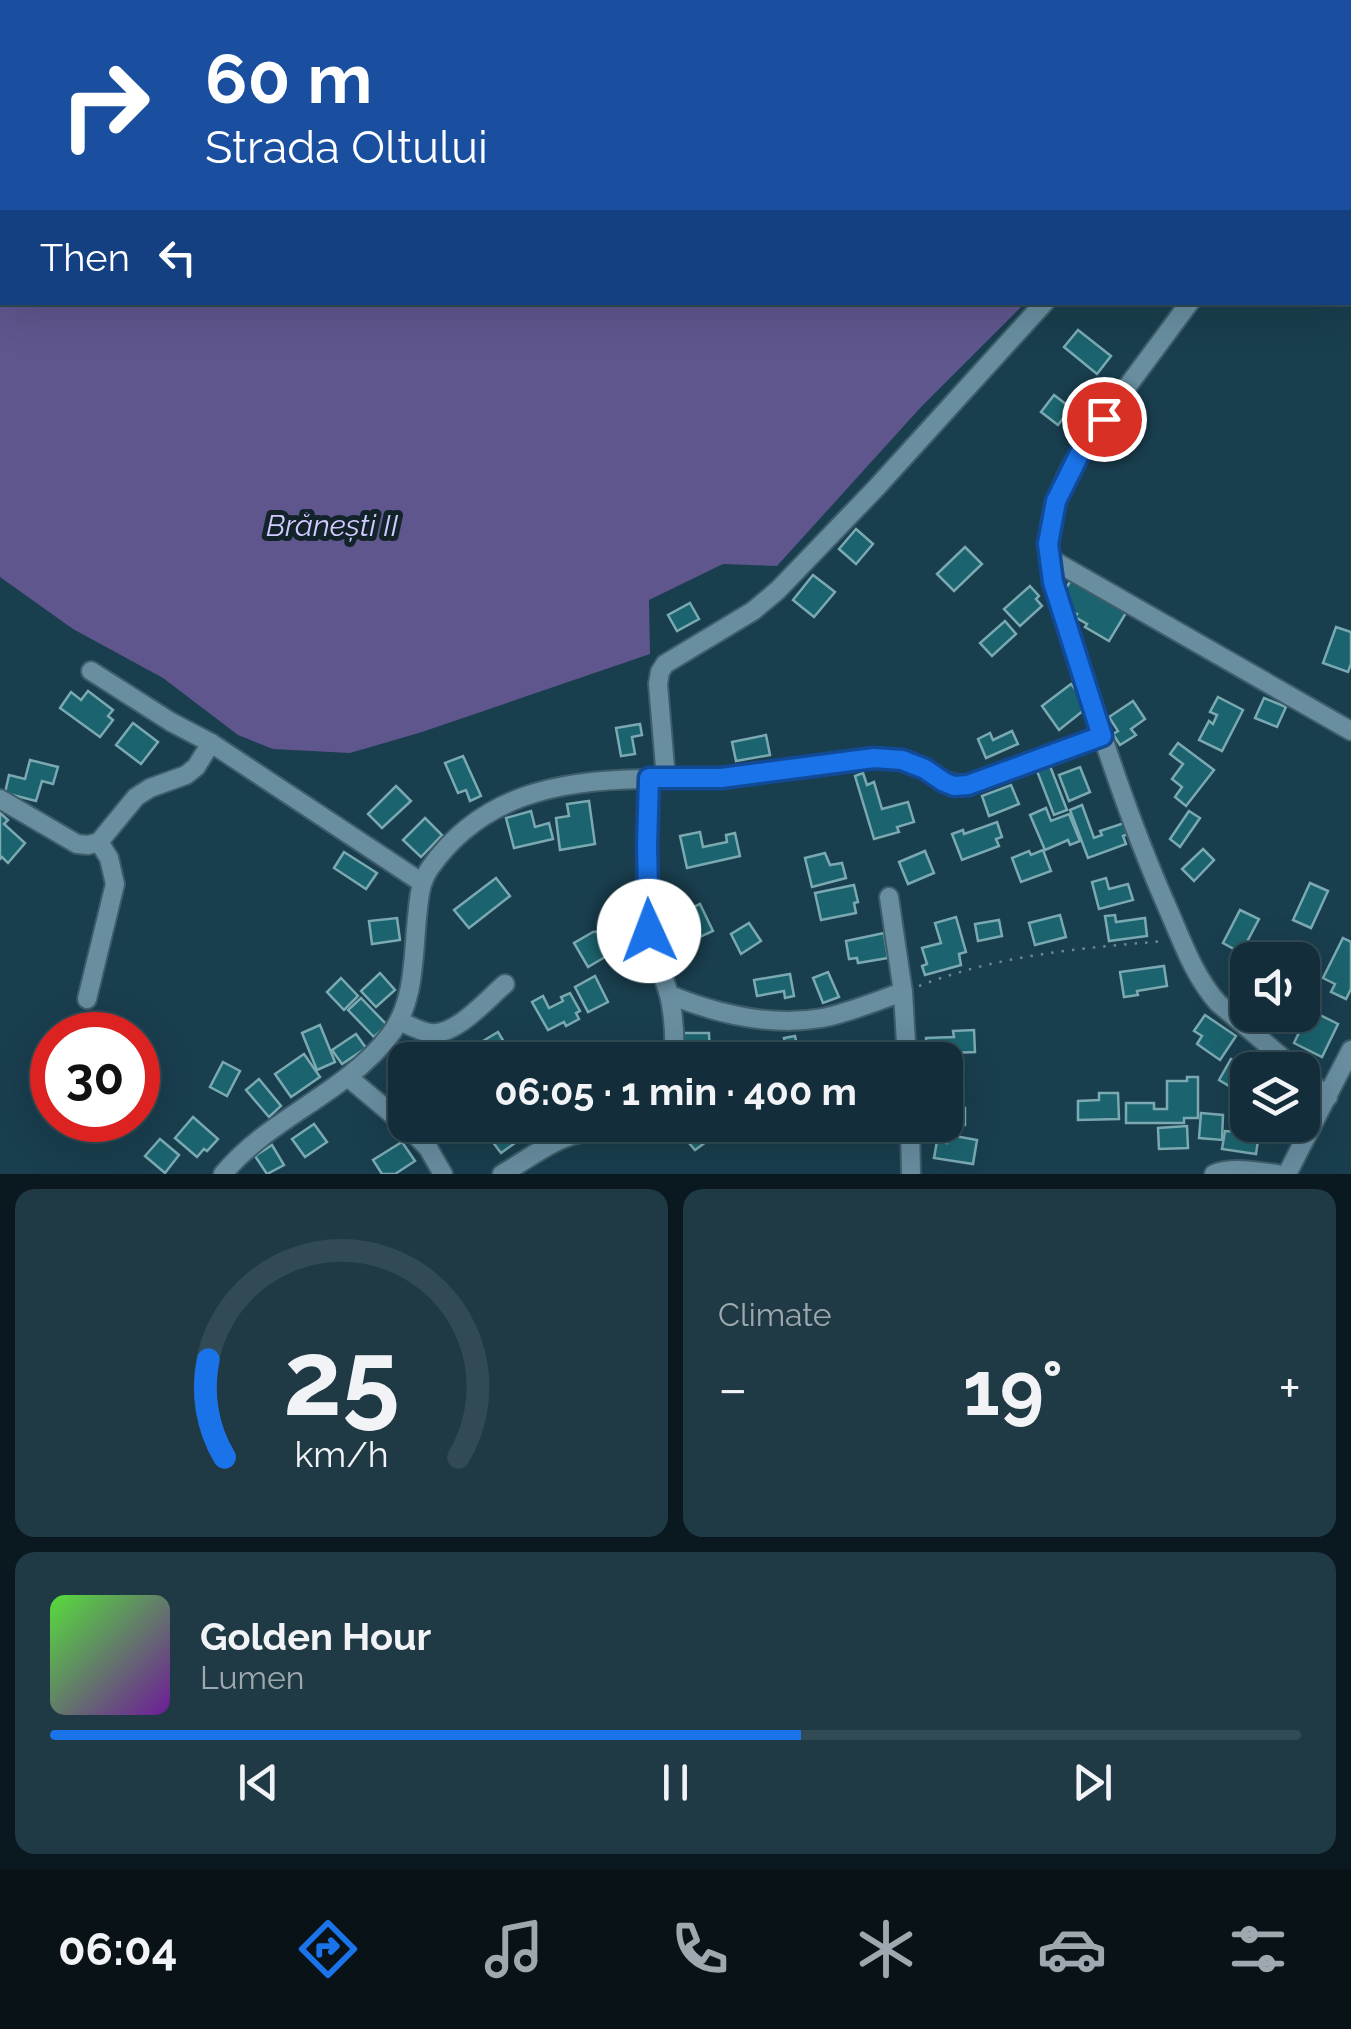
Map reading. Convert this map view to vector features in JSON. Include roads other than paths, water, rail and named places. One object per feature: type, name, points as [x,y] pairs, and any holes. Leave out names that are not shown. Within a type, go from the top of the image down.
[{"type":"street","points":[[673,1042],[670,995],[658,969],[649,931],[647,861],[657,779],[660,672],[666,664],[753,611],[778,590],[1043,305]]},
{"type":"street","points":[[1188,305],[1084,445],[1056,501],[1050,524],[1049,558],[1053,582],[1102,736],[1147,863],[1182,940],[1207,990],[1276,1052]]},
{"type":"street","points":[[1049,558],[1351,731]]},
{"type":"street","points":[[90,671],[211,743],[421,882]]},
{"type":"street","points":[[222,1174],[252,1145],[349,1078],[378,1049],[399,1021],[410,987],[421,882],[452,842],[481,816],[503,803],[571,785],[721,778],[874,758],[902,760],[954,786],[968,785],[1102,736]]},
{"type":"street","points":[[0,800],[78,844],[88,845],[99,842],[136,797],[196,768],[211,743]]},
{"type":"street","points":[[87,999],[115,884],[110,858],[99,842]]},
{"type":"street","points":[[889,898],[903,992],[905,1042]]},
{"type":"street","points":[[399,1021],[424,1032],[444,1032],[457,1026],[504,984]]},
{"type":"street","points":[[670,995],[732,1015],[780,1021],[824,1017],[903,992]]},
{"type":"street","points":[[1286,1174],[1351,1050]]},
{"type":"street","points":[[349,1078],[388,1111]]},
{"type":"street","points":[[1320,1090],[1328,1097]]},
{"type":"street","points":[[422,1142],[444,1174]]},
{"type":"street","points":[[502,1174],[555,1142]]},
{"type":"street","points":[[911,1142],[912,1174]]},
{"type":"street","points":[[1217,1172],[1278,1174]]},
{"type":"water","name":"Brănești II","points":[[0,305],[1023,305],[921,407],[777,566],[723,564],[649,600],[650,654],[350,753],[273,749],[238,735],[163,678],[73,629],[0,577]]}]
